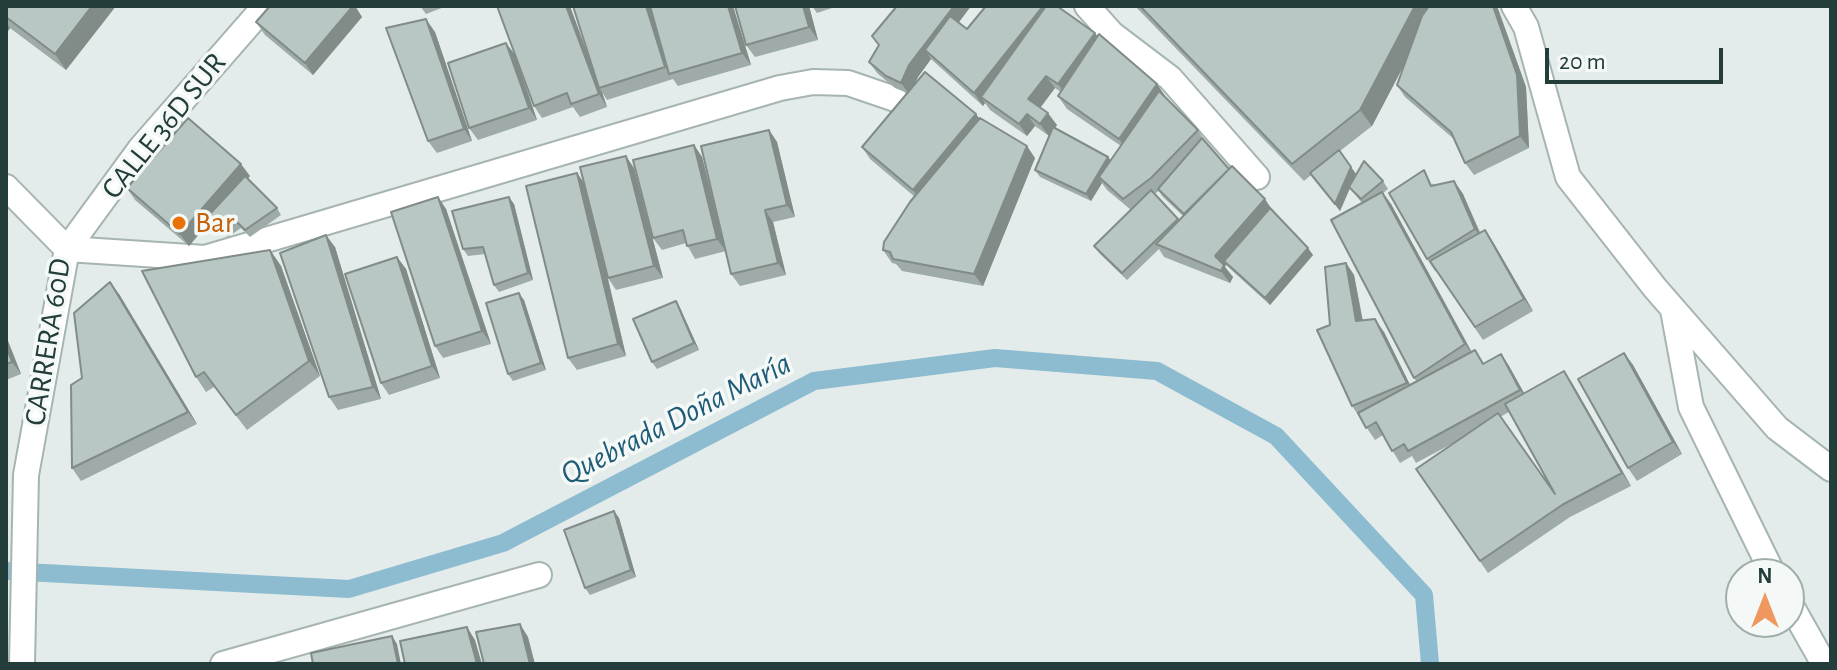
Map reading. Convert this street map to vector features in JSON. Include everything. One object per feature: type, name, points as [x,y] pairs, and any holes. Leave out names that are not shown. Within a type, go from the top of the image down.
[{"type":"street","name":"CALLE 36D SUR","points":[[67,249],[140,149],[265,6]]},
{"type":"street","points":[[1087,6],[1112,34],[1170,78],[1257,177]]},
{"type":"street","points":[[1514,6],[1526,27],[1568,177],[1672,308],[1777,428],[1831,469]]},
{"type":"street","points":[[67,249],[205,258],[780,88],[813,82],[848,83],[895,99]]},
{"type":"street","name":"CARRERA 60D","points":[[6,187],[67,249],[26,475],[22,664]]},
{"type":"street","points":[[1672,308],[1691,407],[1765,558]]},
{"type":"street","points":[[223,664],[539,575]]},
{"type":"street","points":[[1805,630],[1824,664]]},
{"type":"building","points":[[6,6],[92,6],[55,54],[6,17]]},
{"type":"building","points":[[270,6],[353,6],[305,63],[256,22]]},
{"type":"building","points":[[497,6],[566,6],[599,94],[571,104],[567,93],[534,106]]},
{"type":"building","points":[[573,6],[646,6],[665,67],[599,88]]},
{"type":"building","points":[[650,6],[728,6],[742,53],[669,74]]},
{"type":"building","points":[[735,6],[803,6],[809,27],[746,45]]},
{"type":"building","points":[[897,6],[954,6],[909,65],[901,83],[869,62],[879,45],[872,36]]},
{"type":"building","points":[[986,6],[1043,6],[974,93],[925,50],[950,16],[967,29]]},
{"type":"building","points":[[1046,6],[1057,6],[1095,33],[1058,84],[1046,76],[1028,99],[1048,113],[1040,124],[1027,114],[1019,124],[981,97]]},
{"type":"building","points":[[1140,6],[1415,6],[1360,110],[1292,164]]},
{"type":"building","points":[[1429,6],[1493,6],[1517,75],[1520,136],[1465,163],[1451,132],[1397,85],[1422,16]]},
{"type":"building","points":[[426,19],[464,129],[428,141],[386,28]]},
{"type":"building","points":[[1099,34],[1157,84],[1119,139],[1058,96]]},
{"type":"building","points":[[506,43],[529,108],[469,128],[448,63]]},
{"type":"building","points":[[925,72],[976,114],[913,190],[862,147]]},
{"type":"building","points":[[1159,91],[1198,130],[1151,178],[1123,199],[1099,177]]},
{"type":"building","points":[[188,118],[241,164],[180,234],[127,188]]},
{"type":"building","points":[[980,118],[1027,146],[974,274],[893,259],[890,252],[883,250],[884,242],[910,202]]},
{"type":"building","points":[[1053,127],[1108,157],[1086,194],[1035,170]]},
{"type":"building","points":[[769,130],[787,205],[765,210],[778,263],[731,274],[701,146]]},
{"type":"building","points":[[1202,138],[1229,169],[1184,214],[1158,189]]},
{"type":"building","points":[[694,145],[717,239],[687,246],[683,230],[653,238],[633,160]]},
{"type":"building","points":[[1339,150],[1351,167],[1335,204],[1310,173]]},
{"type":"building","points":[[626,156],[654,266],[608,278],[580,167]]},
{"type":"building","points":[[1364,161],[1383,181],[1361,199],[1349,187]]},
{"type":"building","points":[[1232,166],[1265,199],[1215,256],[1224,265],[1221,271],[1156,244]]},
{"type":"building","points":[[1424,170],[1431,186],[1454,181],[1475,229],[1427,259],[1389,193]]},
{"type":"building","points":[[577,173],[618,344],[568,358],[526,186]]},
{"type":"building","points":[[245,176],[277,208],[245,230],[236,221],[223,230],[208,216]]},
{"type":"building","points":[[1151,190],[1178,219],[1122,273],[1094,246]]},
{"type":"building","points":[[1382,192],[1465,344],[1414,378],[1331,220]]},
{"type":"building","points":[[438,197],[482,331],[435,346],[391,212]]},
{"type":"building","points":[[509,197],[528,273],[494,285],[483,247],[463,249],[452,211]]},
{"type":"building","points":[[1270,208],[1308,248],[1265,298],[1224,261]]},
{"type":"building","points":[[1485,230],[1524,299],[1475,327],[1430,261]]},
{"type":"building","points":[[326,235],[373,387],[329,397],[280,253]]},
{"type":"building","points":[[270,250],[309,361],[236,415],[204,372],[196,377],[142,271]]},
{"type":"building","points":[[397,257],[432,366],[381,383],[345,274]]},
{"type":"building","points":[[1346,263],[1356,321],[1375,319],[1407,383],[1352,406],[1317,330],[1330,325],[1325,267]]},
{"type":"building","points":[[110,282],[188,412],[72,468],[71,385],[82,378],[74,313]]},
{"type":"building","points":[[519,293],[541,363],[508,374],[486,303]]},
{"type":"building","points":[[676,301],[694,343],[652,362],[633,319]]},
{"type":"building","points":[[6,346],[12,362],[6,364]]},
{"type":"building","points":[[1475,350],[1483,364],[1501,354],[1520,390],[1408,451],[1404,444],[1392,451],[1376,422],[1366,428],[1358,413]]},
{"type":"building","points":[[1624,353],[1673,442],[1628,468],[1578,379]]},
{"type":"building","points":[[1564,371],[1622,473],[1562,505],[1480,561],[1416,469],[1498,413],[1555,494],[1505,404]]},
{"type":"building","points":[[614,511],[631,570],[585,588],[564,530]]},
{"type":"building","points":[[520,624],[530,664],[484,664],[476,632]]},
{"type":"building","points":[[467,627],[477,664],[405,664],[400,641]]},
{"type":"building","points":[[392,636],[398,664],[313,664],[311,653]]},
{"type":"waterway","name":"Quebrada Doña María","points":[[6,571],[349,589],[503,543],[814,381],[995,358],[1157,371],[1276,436],[1424,595],[1430,664]]},
{"type":"place","name":"Bar","points":[[179,223]]}]
